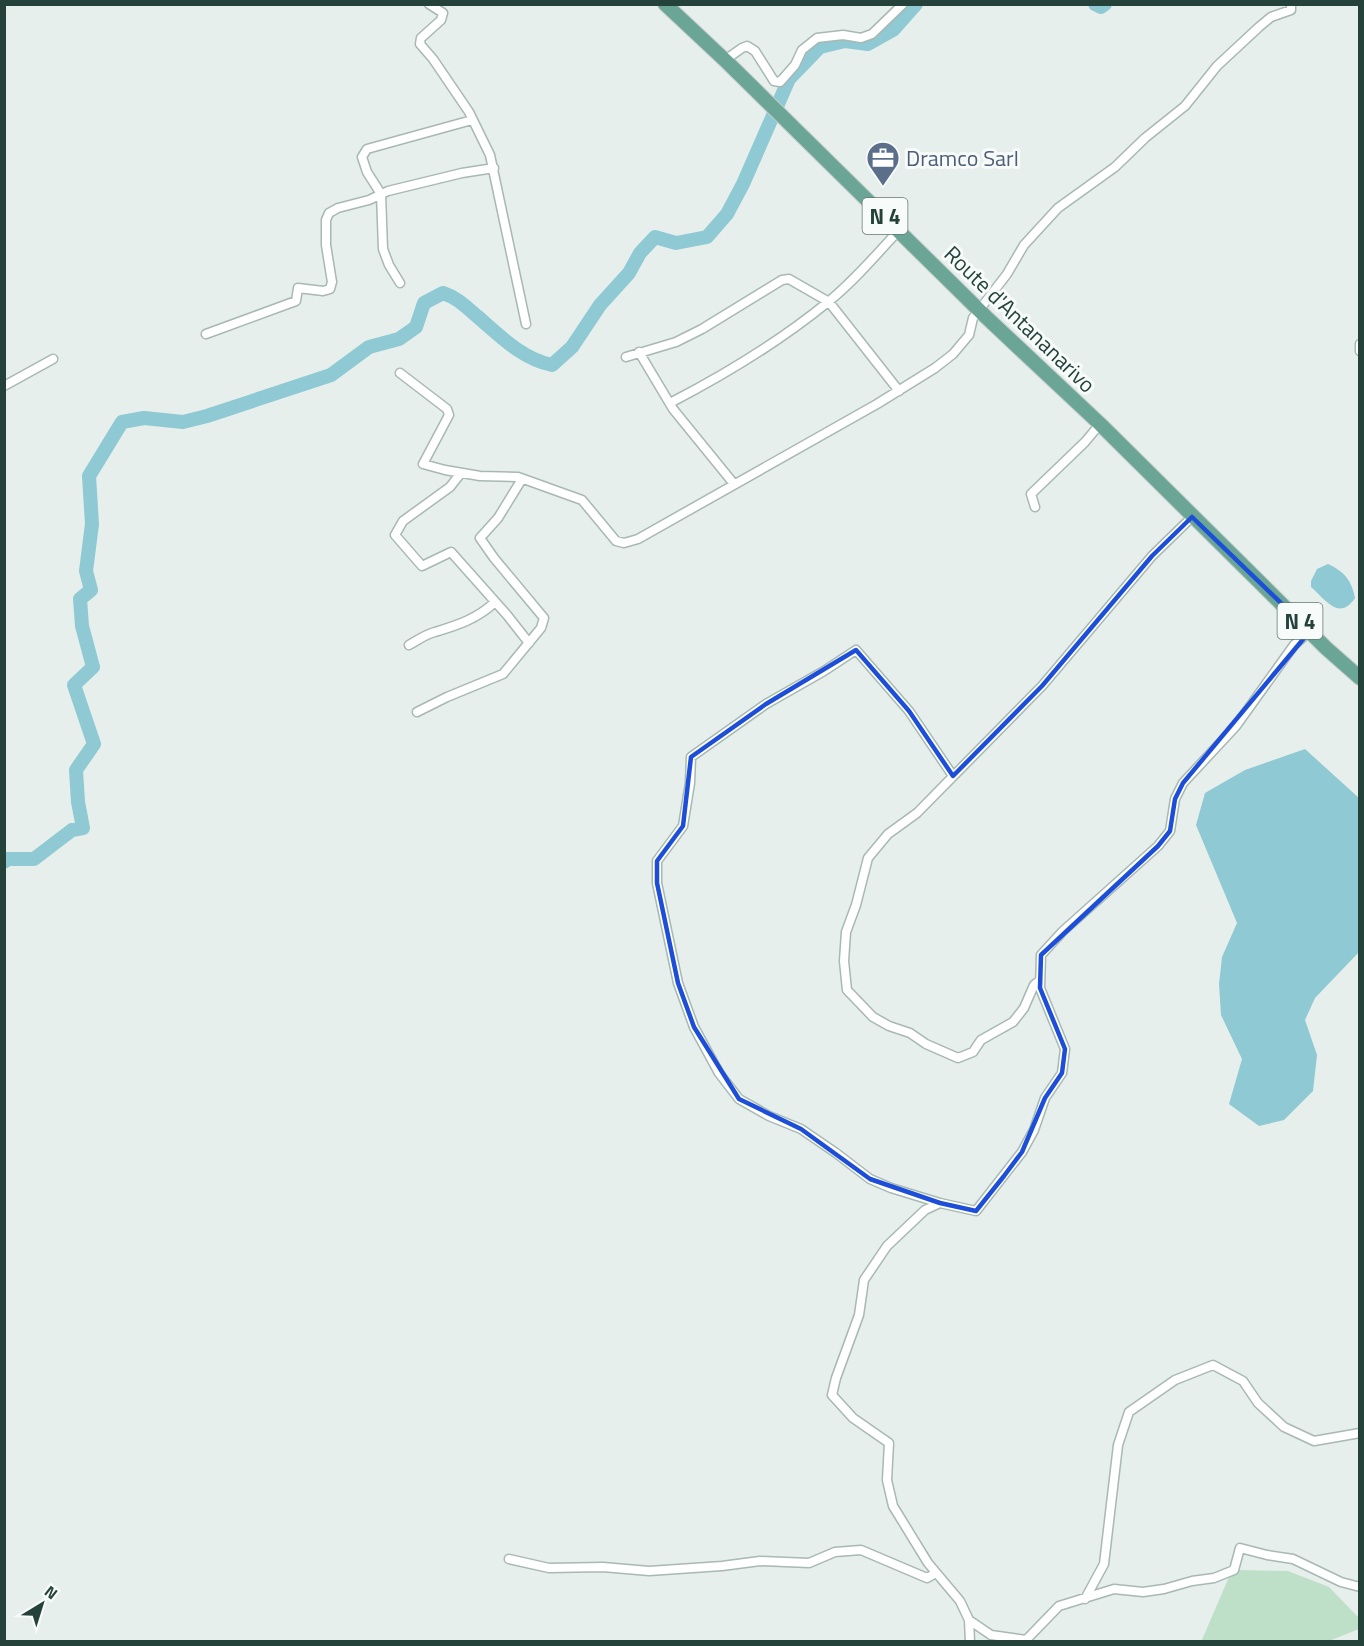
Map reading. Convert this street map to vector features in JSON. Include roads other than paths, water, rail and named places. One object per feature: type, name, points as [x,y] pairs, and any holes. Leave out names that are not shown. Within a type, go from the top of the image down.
[{"type":"main road","name":"N 4","points":[[665,4],[725,60]]},
{"type":"main road","name":"Route d'Antananarivo","points":[[725,60],[1310,631]]},
{"type":"main road","name":"N 4","points":[[1310,631],[1359,678]]},
{"type":"street","points":[[429,4],[443,13],[441,20],[421,38],[420,44],[433,59],[472,120],[490,154],[526,324]]},
{"type":"street","points":[[725,60],[747,46],[755,51],[774,81],[780,82],[795,64],[802,50],[818,38],[843,35],[861,38],[872,34],[903,4]]},
{"type":"street","points":[[400,373],[447,409],[449,415],[423,464],[480,476],[522,479],[582,500],[616,541],[624,543],[638,539],[898,391],[953,354],[969,335],[973,318],[1007,274],[1024,245],[1058,208],[1115,166],[1185,106],[1225,57],[1271,17],[1291,10],[1291,4]]},
{"type":"street","points":[[400,283],[389,266],[383,249],[381,194],[367,171],[362,157],[367,149],[472,120]]},
{"type":"street","points":[[206,334],[296,301],[298,288],[323,291],[330,289],[332,282],[326,244],[326,220],[329,213],[381,194],[462,172],[494,168]]},
{"type":"street","points":[[670,403],[758,354],[829,302],[899,230]]},
{"type":"street","points":[[626,357],[676,342],[702,329],[782,280],[789,279],[829,302],[898,391]]},
{"type":"street","points":[[1359,344],[1359,351]]},
{"type":"street","points":[[639,352],[670,403],[734,484]]},
{"type":"street","points":[[4,386],[53,359]]},
{"type":"street","points":[[1035,507],[1031,494],[1085,442],[1100,424]]},
{"type":"street","points":[[461,473],[450,487],[403,521],[395,535],[422,566],[451,552],[529,643]]},
{"type":"street","points":[[417,712],[447,697],[503,675],[541,628],[544,618],[480,538],[498,518],[522,479]]},
{"type":"street","points":[[1040,980],[1034,985],[1024,1008],[1012,1022],[981,1040],[973,1052],[958,1058],[873,1017],[847,990],[844,961],[846,932],[856,905],[868,858],[888,834],[917,813],[1042,686],[1152,556],[1192,517]]},
{"type":"street","points":[[409,645],[434,632],[467,622],[484,613],[495,602]]},
{"type":"street","points":[[953,776],[909,711],[856,650],[766,704],[692,757],[682,826],[657,861],[657,883],[678,983],[694,1027],[719,1073],[739,1099],[801,1130],[870,1179],[940,1203],[976,1211],[1022,1152],[1034,1130],[1045,1098],[1062,1073],[1065,1049],[1040,988],[1041,955],[1064,931],[1158,846],[1170,831],[1175,799],[1184,783],[1236,726],[1294,645],[1310,631]]},
{"type":"street","points":[[940,1203],[925,1210],[905,1227],[887,1246],[864,1280],[858,1315],[832,1395],[853,1418],[889,1443],[887,1480],[893,1506],[936,1573],[960,1601],[969,1620],[970,1641]]},
{"type":"street","points":[[1085,1599],[1104,1564],[1118,1444],[1129,1412],[1175,1380],[1213,1365],[1243,1381],[1258,1403],[1284,1426],[1314,1441],[1359,1433]]},
{"type":"street","points":[[969,1620],[991,1635],[1025,1641],[1059,1606],[1114,1588],[1143,1592],[1214,1578],[1234,1570],[1240,1548],[1293,1559],[1341,1582],[1359,1587]]},
{"type":"street","points":[[509,1559],[549,1568],[603,1567],[649,1571],[760,1561],[809,1563],[835,1552],[861,1550],[927,1578],[936,1573]]},
{"type":"water","points":[[1328,564],[1343,573],[1352,586],[1355,598],[1343,608],[1332,606],[1311,587],[1311,581],[1317,569]]},
{"type":"water","points":[[1305,749],[1359,798],[1359,952],[1315,998],[1305,1020],[1317,1055],[1313,1091],[1284,1120],[1259,1126],[1229,1104],[1242,1059],[1221,1015],[1219,984],[1222,957],[1237,923],[1196,825],[1205,793],[1245,770]]},
{"type":"waterway","points":[[4,862],[8,859],[34,859],[72,830],[83,828],[78,802],[76,770],[94,744],[74,685],[93,667],[82,626],[80,599],[91,590],[86,571],[92,524],[89,476],[122,422],[144,418],[183,422],[331,375],[369,347],[399,339],[416,327],[424,303],[443,293],[462,303],[521,352],[552,365],[572,347],[600,305],[629,273],[640,253],[655,237],[676,243],[707,237],[727,214],[743,184],[789,79],[820,47],[845,41],[868,44],[893,30],[916,4]]},
{"type":"waterway","points":[[1095,4],[1101,7],[1105,4]]},
{"type":"place","name":"Dramco Sarl","points":[[883,187]]}]
